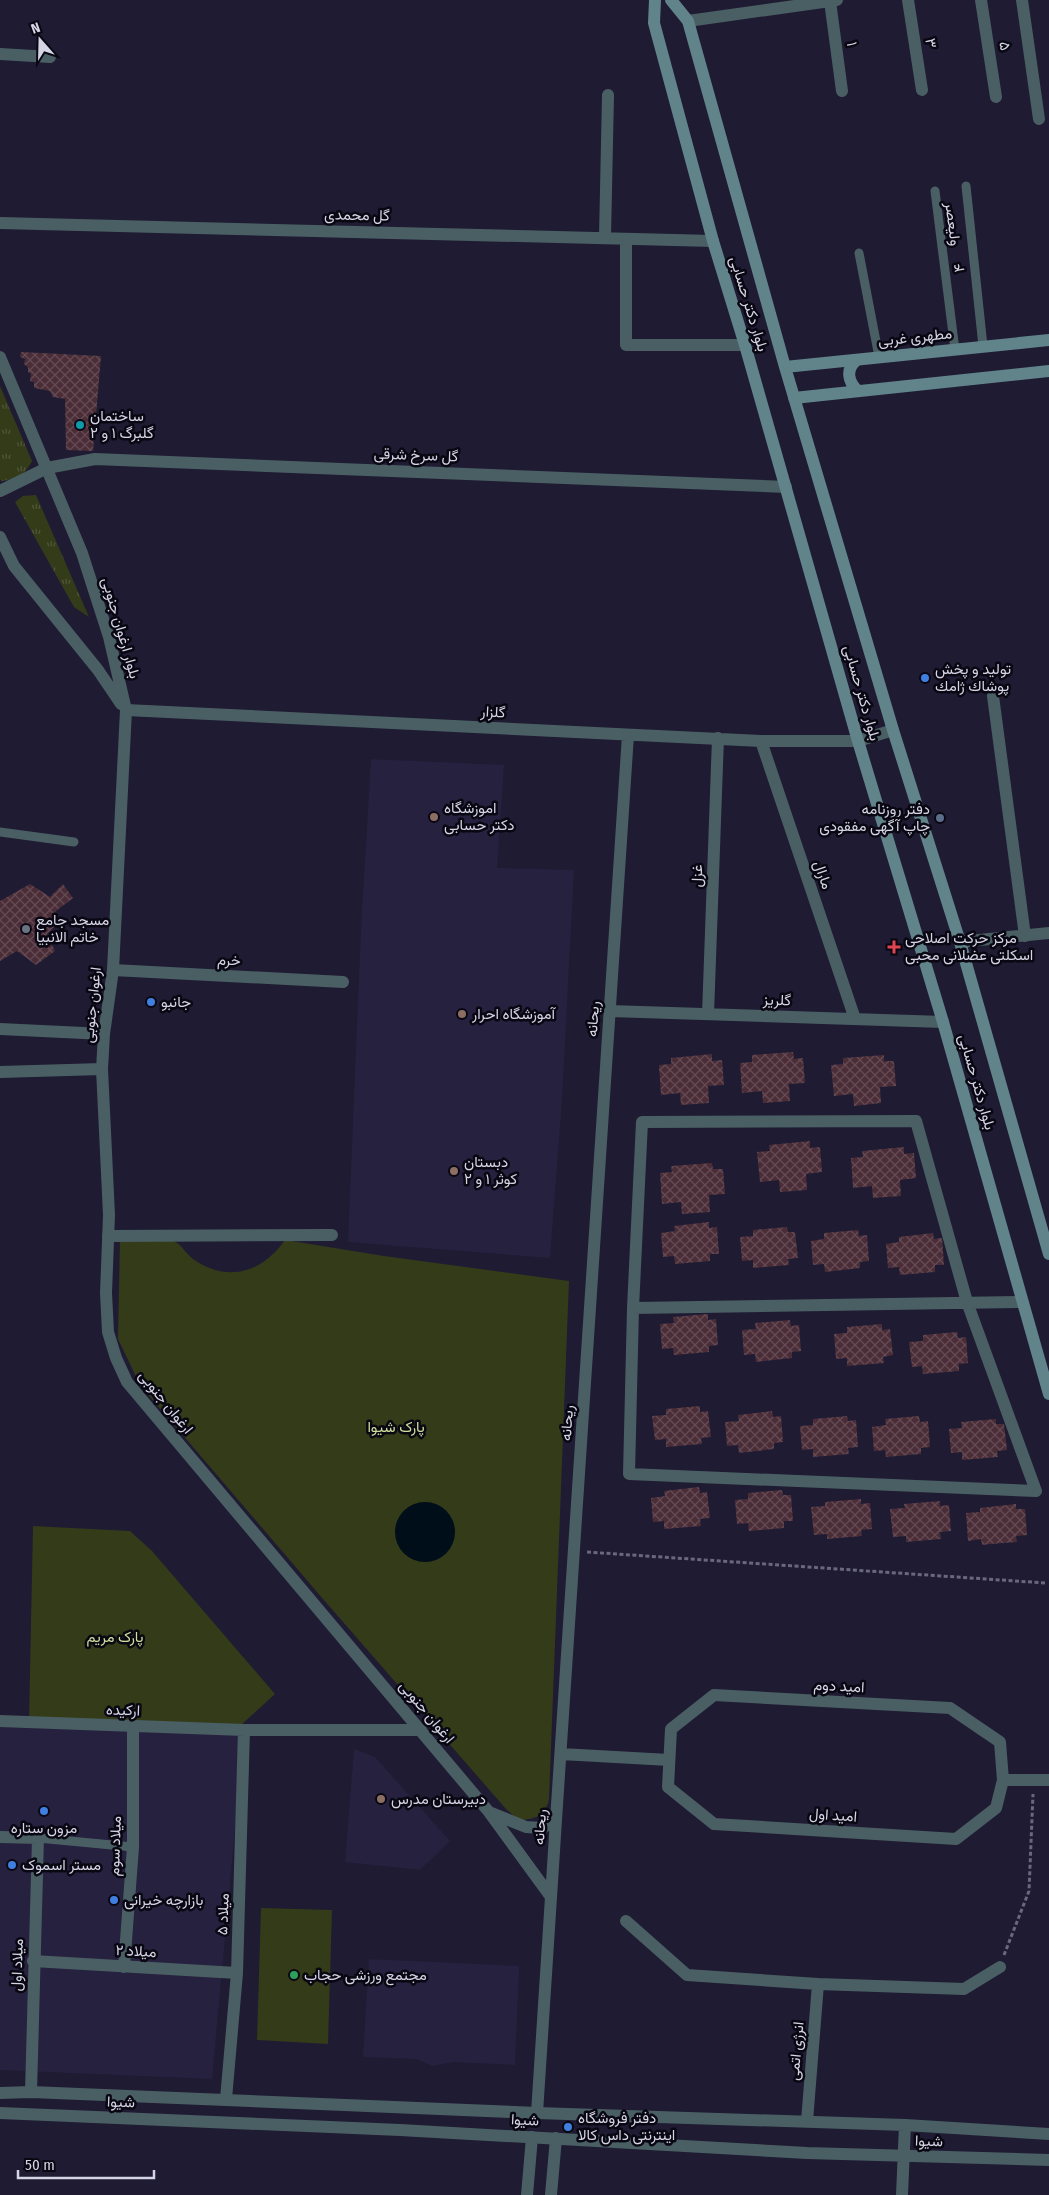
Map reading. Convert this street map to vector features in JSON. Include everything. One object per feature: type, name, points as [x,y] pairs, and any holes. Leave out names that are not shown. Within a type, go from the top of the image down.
[{"type":"main road","name":"بلوار دکتر حسابی","points":[[655,0],[654,23],[713,241],[745,345],[858,741],[944,1022],[1049,1394]]},
{"type":"main road","name":"بلوار دکتر حسابی","points":[[671,0],[688,21],[784,367],[893,730],[960,942],[1049,1254]]},
{"type":"main road","name":"مطهری غربی","points":[[784,367],[1049,340]]},
{"type":"main road","points":[[857,360],[852,364],[849,371],[853,386],[858,391]]},
{"type":"main road","points":[[794,398],[1049,371]]},
{"type":"street","name":"۳","points":[[908,0],[922,90]]},
{"type":"street","name":"۵","points":[[981,0],[996,97]]},
{"type":"street","points":[[1022,0],[1039,119]]},
{"type":"street","points":[[688,21],[752,6],[826,1]]},
{"type":"street","name":"۱","points":[[826,1],[842,91]]},
{"type":"street","points":[[0,54],[50,56]]},
{"type":"street","points":[[605,237],[608,95]]},
{"type":"street","name":"گل محمدی","points":[[0,223],[713,241]]},
{"type":"street","points":[[626,239],[626,345],[745,345]]},
{"type":"street","name":"بلوار ارغوان جنوبی","points":[[0,357],[82,553],[109,637],[126,710]]},
{"type":"street","name":"گل سرخ شرقی","points":[[0,491],[46,468],[95,459],[786,487]]},
{"type":"street","name":"بلوار ارغوان جنوبی","points":[[0,537],[14,566],[98,670],[126,710]]},
{"type":"street","points":[[993,696],[1025,936]]},
{"type":"street","name":"گلزار","points":[[126,710],[761,741],[858,741],[893,730]]},
{"type":"street","name":"ارغوان جنوبی","points":[[126,710],[113,970],[104,1034],[102,1068],[108,1236],[106,1293],[108,1332],[116,1358],[127,1382],[490,1812],[551,1897]]},
{"type":"street","name":"ریحانه","points":[[537,2113],[628,735]]},
{"type":"street","name":"غزل","points":[[708,1014],[718,738]]},
{"type":"street","name":"مارال","points":[[761,741],[855,1019]]},
{"type":"street","points":[[960,942],[1049,933]]},
{"type":"street","name":"خرم","points":[[113,970],[343,982]]},
{"type":"street","name":"گلریز","points":[[610,1011],[944,1022]]},
{"type":"street","points":[[0,1029],[104,1034]]},
{"type":"street","points":[[0,1072],[102,1068]]},
{"type":"street","points":[[916,1120],[967,1302],[1036,1491],[629,1474],[633,1308],[642,1122],[916,1120]]},
{"type":"street","points":[[108,1236],[332,1235]]},
{"type":"street","points":[[633,1308],[1022,1302]]},
{"type":"street","name":"امید دوم","points":[[669,1760],[671,1729],[714,1694],[950,1708],[1000,1742],[1003,1780]]},
{"type":"street","name":"ارکیده","points":[[0,1722],[244,1730],[421,1730]]},
{"type":"street","name":"میلاد سوم","points":[[124,1967],[133,1847],[133,1726]]},
{"type":"street","name":"میلاد ۵","points":[[226,2099],[237,1973],[244,1730]]},
{"type":"street","points":[[561,1754],[669,1760]]},
{"type":"street","name":"امید اول","points":[[669,1760],[668,1787],[714,1824],[956,1839],[996,1808],[1003,1780]]},
{"type":"street","points":[[1003,1780],[1049,1780]]},
{"type":"street","points":[[490,1812],[526,1827],[542,1828],[556,1820]]},
{"type":"street","points":[[0,1837],[38,1838]]},
{"type":"street","name":"میلاد اول","points":[[31,2092],[38,1838]]},
{"type":"street","points":[[626,1921],[687,1975],[818,1984],[964,1989],[1000,1967]]},
{"type":"street","name":"میلاد ۲","points":[[34,1961],[237,1973]]},
{"type":"street","name":"انرژی اتمی","points":[[807,2121],[818,1984]]},
{"type":"street","name":"شیوا","points":[[0,2093],[31,2092],[537,2113],[807,2121],[1049,2134]]},
{"type":"street","points":[[400,2130],[402,2107]]},
{"type":"street","name":"شیوا","points":[[0,2113],[400,2130],[904,2156],[1049,2160]]},
{"type":"street","points":[[902,2195],[905,2125]]},
{"type":"street","points":[[527,2195],[532,2137]]},
{"type":"street","points":[[551,2195],[556,2138]]},
{"type":"lane","name":"۴","points":[[966,186],[983,346]]},
{"type":"lane","name":"ولیعصر","points":[[935,191],[955,350]]},
{"type":"lane","points":[[859,253],[879,357]]},
{"type":"lane","points":[[0,832],[74,842]]},
{"type":"lane","points":[[38,1838],[133,1847]]},
{"type":"path","points":[[574,1551],[1046,1583]]},
{"type":"path","points":[[1000,1967],[1029,1891],[1034,1780]]},
{"type":"shaded area","points":[[371,759],[504,765],[497,868],[574,870],[562,1100],[550,1258],[348,1242],[361,929]]},
{"type":"shaded area","name":"بازارچه خیرانی","points":[[0,1721],[244,1730],[212,2079],[0,2070]]},
{"type":"shaded area","name":"دبیرستان مدرس","points":[[354,1749],[375,1757],[450,1841],[420,1870],[345,1862]]},
{"type":"shaded area","points":[[369,1959],[519,1966],[515,2065],[453,2062],[433,2066],[416,2059],[363,2057]]},
{"type":"green space","points":[[0,386],[32,461],[20,476],[2,481],[0,480]]},
{"type":"green space","points":[[36,495],[89,617],[74,607],[15,502],[23,496]]},
{"type":"green space","name":"پارک شیوا","points":[[120,1236],[173,1241],[179,1244],[193,1259],[218,1271],[243,1271],[255,1267],[276,1251],[285,1240],[384,1256],[569,1281],[549,1799],[545,1809],[538,1816],[518,1820],[506,1809],[140,1385],[118,1339]]},
{"type":"green space","name":"پارک مریم","points":[[33,1526],[130,1531],[152,1551],[275,1694],[240,1726],[29,1720]]},
{"type":"green space","name":"مجتمع ورزشی حجاب","points":[[261,1908],[332,1910],[328,2044],[257,2040]]},
{"type":"water","points":[[425,1502],[442,1507],[450,1515],[455,1532],[450,1549],[442,1557],[425,1562],[408,1557],[400,1549],[395,1532],[400,1515],[408,1507]]},
{"type":"building","name":"ساختمان گلبرگ ۱ و ۲","points":[[21,352],[101,356],[93,451],[66,450],[65,399],[53,397],[50,391],[34,388],[34,382],[30,381],[31,374],[28,372],[28,367],[24,364],[25,359],[20,357]]},
{"type":"building","name":"مسجد جامع خاتم الانبیا","points":[[30,884],[50,897],[63,884],[73,898],[56,911],[58,923],[47,934],[55,951],[36,965],[17,951],[0,961],[0,901]]},
{"type":"building","points":[[793,1052],[794,1059],[803,1058],[805,1083],[789,1084],[790,1101],[763,1103],[762,1091],[742,1093],[740,1063],[752,1062],[752,1055]]},
{"type":"building","points":[[712,1054],[712,1061],[722,1060],[724,1085],[708,1086],[709,1103],[681,1105],[680,1093],[661,1095],[659,1065],[671,1064],[671,1058]]},
{"type":"building","points":[[884,1055],[884,1061],[894,1061],[896,1086],[880,1087],[881,1103],[854,1106],[853,1094],[834,1096],[831,1065],[843,1064],[843,1058]]},
{"type":"building","points":[[810,1141],[810,1148],[820,1147],[822,1172],[806,1174],[807,1190],[780,1192],[779,1180],[760,1182],[757,1152],[770,1151],[769,1145]]},
{"type":"building","points":[[904,1147],[904,1154],[914,1153],[916,1178],[900,1180],[901,1196],[873,1198],[872,1186],[853,1188],[851,1158],[863,1157],[862,1151]]},
{"type":"building","points":[[712,1163],[713,1169],[723,1169],[725,1194],[709,1195],[710,1212],[682,1214],[681,1202],[662,1204],[660,1173],[672,1172],[671,1166]]},
{"type":"building","points":[[709,1222],[709,1228],[717,1227],[719,1254],[710,1254],[710,1261],[675,1264],[674,1256],[663,1257],[661,1233],[675,1231],[674,1226]]},
{"type":"building","points":[[787,1227],[788,1232],[795,1232],[798,1258],[788,1259],[789,1265],[753,1268],[753,1260],[742,1261],[740,1237],[753,1236],[753,1230]]},
{"type":"building","points":[[858,1230],[859,1236],[867,1235],[869,1261],[860,1262],[860,1268],[825,1272],[824,1264],[813,1265],[811,1241],[824,1239],[824,1233]]},
{"type":"building","points":[[933,1233],[934,1239],[942,1238],[944,1265],[935,1265],[935,1272],[900,1275],[899,1267],[888,1268],[886,1244],[899,1242],[899,1237]]},
{"type":"building","points":[[708,1314],[708,1320],[716,1319],[718,1345],[709,1346],[709,1352],[674,1355],[673,1348],[662,1349],[660,1324],[674,1323],[673,1317]]},
{"type":"building","points":[[790,1320],[791,1326],[799,1325],[801,1351],[792,1352],[792,1358],[756,1362],[755,1354],[744,1355],[742,1330],[756,1329],[755,1323]]},
{"type":"building","points":[[882,1324],[882,1330],[890,1329],[893,1355],[883,1357],[884,1363],[847,1366],[847,1358],[836,1359],[834,1334],[847,1333],[847,1327]]},
{"type":"building","points":[[957,1332],[958,1338],[966,1337],[968,1363],[959,1364],[959,1371],[923,1374],[922,1366],[912,1367],[909,1342],[923,1341],[923,1335]]},
{"type":"building","points":[[700,1406],[700,1412],[708,1411],[711,1437],[701,1438],[702,1444],[666,1447],[666,1439],[655,1440],[652,1416],[666,1415],[666,1409]]},
{"type":"building","points":[[772,1411],[773,1417],[781,1416],[783,1442],[774,1443],[774,1449],[739,1453],[738,1445],[727,1446],[725,1422],[739,1421],[738,1415]]},
{"type":"building","points":[[847,1416],[848,1421],[856,1420],[858,1447],[848,1448],[849,1454],[813,1457],[813,1449],[802,1450],[800,1426],[813,1425],[813,1419]]},
{"type":"building","points":[[919,1416],[920,1422],[928,1421],[930,1447],[921,1448],[921,1454],[886,1457],[885,1450],[874,1451],[872,1427],[886,1425],[885,1419]]},
{"type":"building","points":[[996,1419],[996,1424],[1004,1424],[1007,1450],[997,1451],[998,1457],[962,1460],[962,1452],[951,1453],[949,1429],[962,1428],[961,1422]]},
{"type":"building","points":[[699,1487],[700,1493],[707,1492],[710,1518],[700,1519],[701,1526],[664,1529],[664,1521],[653,1522],[651,1498],[665,1496],[664,1491]]},
{"type":"building","points":[[782,1490],[783,1495],[791,1495],[793,1521],[784,1521],[784,1528],[749,1531],[748,1523],[737,1524],[735,1500],[748,1499],[748,1493]]},
{"type":"building","points":[[861,1499],[861,1504],[870,1503],[872,1529],[861,1530],[862,1536],[827,1539],[827,1534],[814,1535],[811,1507],[825,1506],[825,1502]]},
{"type":"building","points":[[940,1501],[940,1506],[949,1505],[951,1531],[940,1532],[941,1539],[906,1542],[906,1536],[893,1537],[890,1509],[905,1508],[904,1504]]},
{"type":"building","points":[[1016,1504],[1016,1509],[1025,1509],[1027,1535],[1016,1536],[1017,1542],[982,1545],[981,1539],[968,1541],[966,1513],[980,1512],[980,1508]]},
{"type":"place","name":"ساختمان گلبرگ ۱ و ۲","points":[[80,425]]},
{"type":"place","name":"توليد و پخش پوشاك ژامك","points":[[925,678]]},
{"type":"place","name":"اموزشگاه دکتر حسابی","points":[[434,817]]},
{"type":"place","name":"دفتر روزنامه چاپ آگهی مفقودی","points":[[940,818]]},
{"type":"place","name":"مسجد جامع خاتم الانبیا","points":[[26,929]]},
{"type":"place","name":"مرکز حرکت اصلاحی اسکلتی عضلانی محبی","points":[[894,947]]},
{"type":"place","name":"جانبو","points":[[151,1002]]},
{"type":"place","name":"آموزشگاه احرار","points":[[462,1014]]},
{"type":"place","name":"دبستان کوثر ۱ و ۲","points":[[454,1171]]},
{"type":"place","name":"دبیرستان مدرس","points":[[381,1799]]},
{"type":"place","name":"مزون ستاره","points":[[44,1811]]},
{"type":"place","name":"مستر اسموک","points":[[12,1865]]},
{"type":"place","name":"بازارچه خیرانی","points":[[114,1900]]},
{"type":"place","name":"مجتمع ورزشی حجاب","points":[[294,1975]]},
{"type":"place","name":"دفتر فروشگاه اینترنتی داس کالا","points":[[568,2127]]}]
